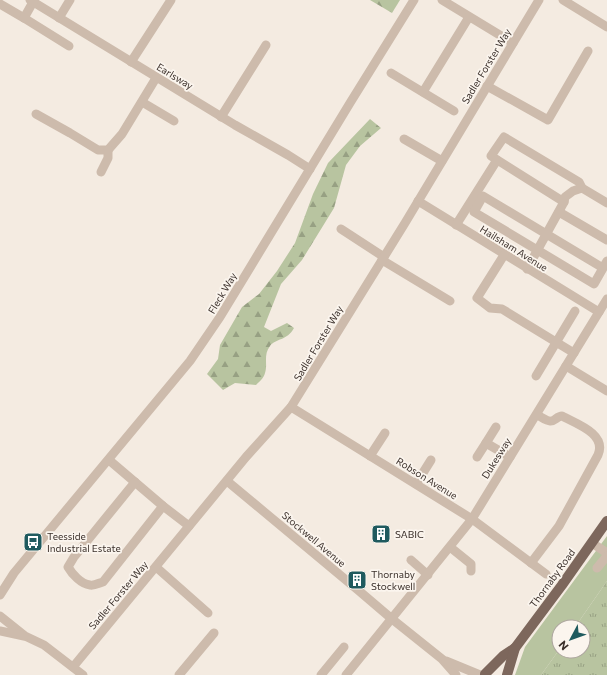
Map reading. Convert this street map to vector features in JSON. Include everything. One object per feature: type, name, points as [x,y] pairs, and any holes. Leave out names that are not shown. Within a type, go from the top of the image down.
[{"type":"main road","name":"Thornaby Road","points":[[507,675],[515,648],[607,521]]},
{"type":"main road","name":"Thornaby Road","points":[[483,675],[503,656],[515,648]]},
{"type":"street","points":[[59,18],[70,0]]},
{"type":"street","points":[[131,62],[171,0]]},
{"type":"street","name":"Fleck Way","points":[[0,595],[14,573],[109,460],[203,343],[414,0]]},
{"type":"street","points":[[442,0],[513,43]]},
{"type":"street","name":"Sadler Forster Way","points":[[72,667],[189,526],[291,407],[418,201],[539,0]]},
{"type":"street","points":[[564,0],[607,27]]},
{"type":"street","points":[[24,18],[31,1]]},
{"type":"street","name":"Earlsway","points":[[31,1],[156,78],[310,169]]},
{"type":"street","points":[[0,4],[69,46]]},
{"type":"street","points":[[424,92],[469,17]]},
{"type":"street","points":[[221,117],[266,45]]},
{"type":"street","points":[[487,86],[548,120],[588,51]]},
{"type":"street","points":[[391,73],[454,111]]},
{"type":"street","points":[[100,172],[108,158],[108,150],[122,134],[156,78]]},
{"type":"street","points":[[142,102],[174,120]]},
{"type":"street","points":[[36,114],[70,132],[98,150],[108,150]]},
{"type":"street","points":[[564,202],[491,156],[504,137],[579,182],[582,188],[607,203]]},
{"type":"street","points":[[404,139],[442,161]]},
{"type":"street","points":[[456,225],[497,160]]},
{"type":"street","points":[[527,269],[559,212],[567,194],[582,188]]},
{"type":"street","points":[[483,196],[547,234],[605,264],[594,284],[538,250],[474,212],[483,196]]},
{"type":"street","name":"Hailsham Avenue","points":[[418,201],[599,312]]},
{"type":"street","points":[[559,212],[607,240]]},
{"type":"street","points":[[341,229],[450,301]]},
{"type":"street","points":[[504,255],[477,298],[490,308],[502,309],[574,353]]},
{"type":"street","name":"Dukesway","points":[[346,675],[392,620],[472,519],[607,299]]},
{"type":"street","points":[[536,376],[575,311]]},
{"type":"street","points":[[566,366],[607,391]]},
{"type":"street","name":"Robson Avenue","points":[[291,407],[472,519],[546,574]]},
{"type":"street","points":[[531,563],[559,526],[598,455],[601,446],[599,438],[593,433],[562,416],[558,416],[550,421],[537,415]]},
{"type":"street","points":[[477,458],[496,427]]},
{"type":"street","points":[[370,456],[385,432]]},
{"type":"street","points":[[486,443],[510,457]]},
{"type":"street","points":[[109,460],[189,526]]},
{"type":"street","points":[[416,484],[431,460]]},
{"type":"street","name":"Stockwell Avenue","points":[[227,481],[392,620],[442,660],[456,675]]},
{"type":"street","points":[[135,482],[74,557],[68,567],[72,573],[85,584],[92,586],[103,582],[163,506]]},
{"type":"street","points":[[592,543],[607,555],[597,568]]},
{"type":"street","points":[[450,547],[471,564],[470,571]]},
{"type":"street","points":[[411,560],[428,575]]},
{"type":"street","points":[[156,567],[208,613]]},
{"type":"street","name":"Fleck Way","points":[[0,584],[14,573]]},
{"type":"street","points":[[0,616],[26,636],[44,645],[83,675]]},
{"type":"street","points":[[0,631],[26,636]]},
{"type":"street","points":[[180,675],[214,633]]},
{"type":"street","points":[[321,675],[344,647]]},
{"type":"street","name":"Stockwell Avenue","points":[[442,660],[483,675]]},
{"type":"green space","points":[[370,0],[400,0],[392,13]]},
{"type":"green space","points":[[370,119],[381,128],[360,146],[346,165],[334,208],[302,260],[281,284],[264,327],[271,331],[287,323],[294,328],[288,335],[272,343],[268,349],[266,356],[266,370],[261,380],[256,385],[235,383],[223,390],[207,374],[218,359],[220,345],[242,307],[259,294],[277,271],[295,243],[313,194],[328,163]]},
{"type":"green space","points":[[607,536],[607,581],[581,619],[551,619],[551,659],[553,659],[541,675],[515,675],[525,647]]},
{"type":"green space","points":[[607,581],[607,675],[541,675],[553,659],[591,659],[591,619],[581,619]]},
{"type":"place","name":"SABIC","points":[[381,534]]},
{"type":"place","name":"Teesside Industrial Estate","points":[[33,542]]},
{"type":"place","name":"Thornaby Stockwell","points":[[357,580]]}]
